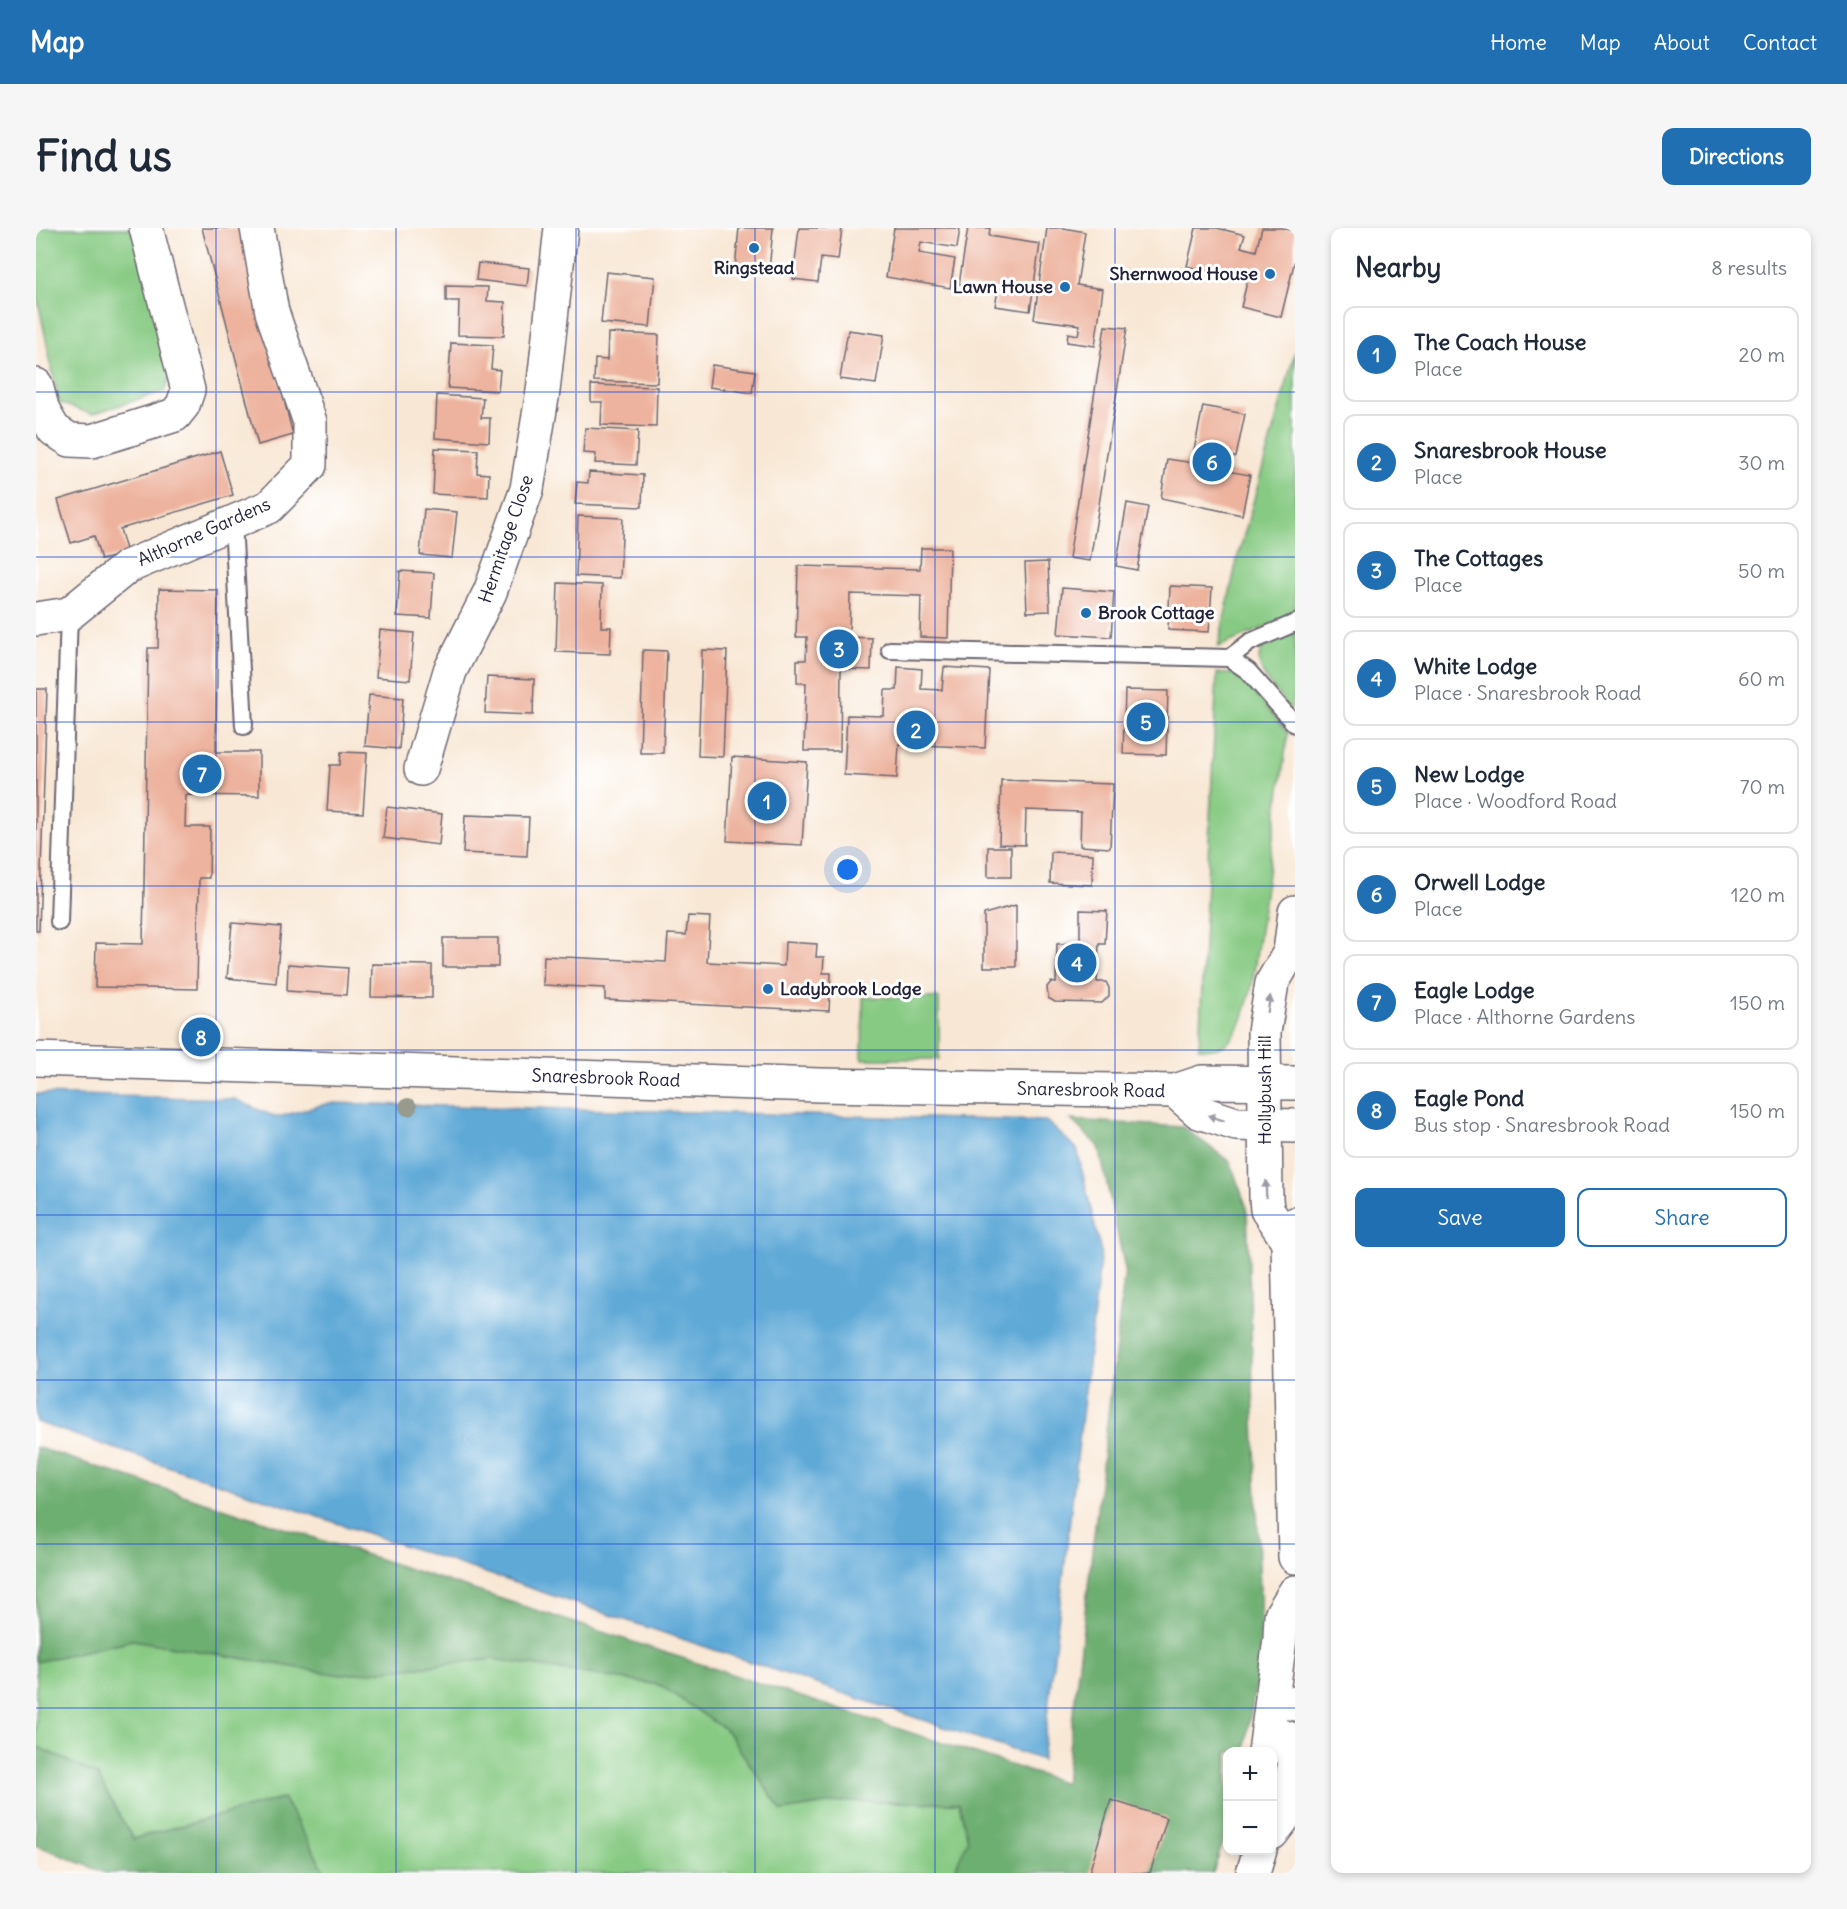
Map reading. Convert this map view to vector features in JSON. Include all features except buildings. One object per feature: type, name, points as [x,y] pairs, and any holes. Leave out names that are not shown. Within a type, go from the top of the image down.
[{"type":"street","points":[[36,385],[43,411],[54,430],[70,440],[92,441],[175,415],[183,405],[188,390],[146,228]]},
{"type":"street","name":"Althorne Gardens","points":[[69,614],[127,567],[269,507],[310,465],[309,422],[272,312],[257,228]]},
{"type":"street","name":"Hermitage Close","points":[[421,769],[450,671],[490,592],[527,489],[543,390],[561,228]]},
{"type":"street","points":[[36,619],[69,614]]},
{"type":"street","points":[[1292,958],[1295,912]]},
{"type":"street","name":"Hollybush Hill","points":[[1292,958],[1272,983],[1264,1032],[1280,1083],[1280,1126],[1267,1210],[1292,1233],[1295,1557]]},
{"type":"street","name":"Snaresbrook Road","points":[[36,1059],[807,1084],[1175,1091],[1202,1082],[1280,1083]]},
{"type":"street","name":"Snaresbrook Road","points":[[1175,1091],[1199,1112],[1236,1124],[1280,1126]]},
{"type":"street","points":[[1276,1741],[1284,1688],[1281,1615],[1295,1592]]},
{"type":"street","points":[[1277,1827],[1284,1818],[1295,1762]]},
{"type":"street","points":[[1253,1873],[1259,1855]]},
{"type":"lane","points":[[233,522],[244,726]]},
{"type":"lane","points":[[58,922],[69,614]]},
{"type":"lane","points":[[1229,658],[1250,642],[1295,623]]},
{"type":"lane","points":[[890,650],[1229,658],[1248,671],[1295,723]]},
{"type":"green space","points":[[36,228],[131,228],[172,367],[165,391],[92,414],[59,403],[36,291]]},
{"type":"green space","points":[[1295,352],[1295,613],[1218,647],[1237,560]]},
{"type":"green space","points":[[1295,628],[1295,691],[1292,708],[1289,708],[1265,677],[1259,660],[1260,652],[1266,644]]},
{"type":"green space","points":[[1217,673],[1242,677],[1288,733],[1252,985],[1245,1012],[1232,1038],[1226,1044],[1211,1049],[1199,1048]]},
{"type":"green space","points":[[863,997],[939,998],[939,1059],[862,1059]]},
{"type":"green space","points":[[1071,1120],[1183,1127],[1230,1162],[1247,1208],[1261,1622],[1257,1679],[1245,1747],[1223,1747],[1223,1841],[1213,1873],[953,1873],[968,1840],[959,1803],[846,1801],[782,1811],[727,1731],[660,1685],[493,1659],[341,1675],[133,1640],[36,1662],[36,1447],[1065,1783],[1125,1269],[1099,1147]]},
{"type":"green space","points":[[133,1640],[341,1675],[493,1659],[660,1685],[727,1731],[782,1811],[846,1801],[959,1803],[968,1840],[953,1873],[326,1873],[283,1798],[132,1839],[97,1775],[36,1746],[36,1662]]},
{"type":"green space","points":[[36,1746],[97,1775],[133,1839],[283,1798],[326,1873],[105,1873],[36,1845]]},
{"type":"water","points":[[36,1094],[235,1099],[273,1116],[282,1116],[329,1103],[1046,1121],[1077,1149],[1101,1252],[1042,1760],[36,1422]]},
{"type":"place","name":"Ringstead","points":[[754,248]]},
{"type":"place","name":"Shernwood House","points":[[1270,274]]},
{"type":"place","name":"Lawn House","points":[[1065,287]]},
{"type":"place","name":"Orwell Lodge","points":[[1212,462]]},
{"type":"place","name":"Brook Cottage","points":[[1086,613]]},
{"type":"place","name":"The Cottages","points":[[839,649]]},
{"type":"place","name":"New Lodge","points":[[1146,722]]},
{"type":"place","name":"Snaresbrook House","points":[[916,730]]},
{"type":"place","name":"Eagle Lodge","points":[[202,774]]},
{"type":"place","name":"The Coach House","points":[[767,801]]},
{"type":"place","name":"White Lodge","points":[[1077,963]]},
{"type":"place","name":"Ladybrook Lodge","points":[[768,989]]},
{"type":"place","name":"Eagle Pond","points":[[201,1037]]}]
